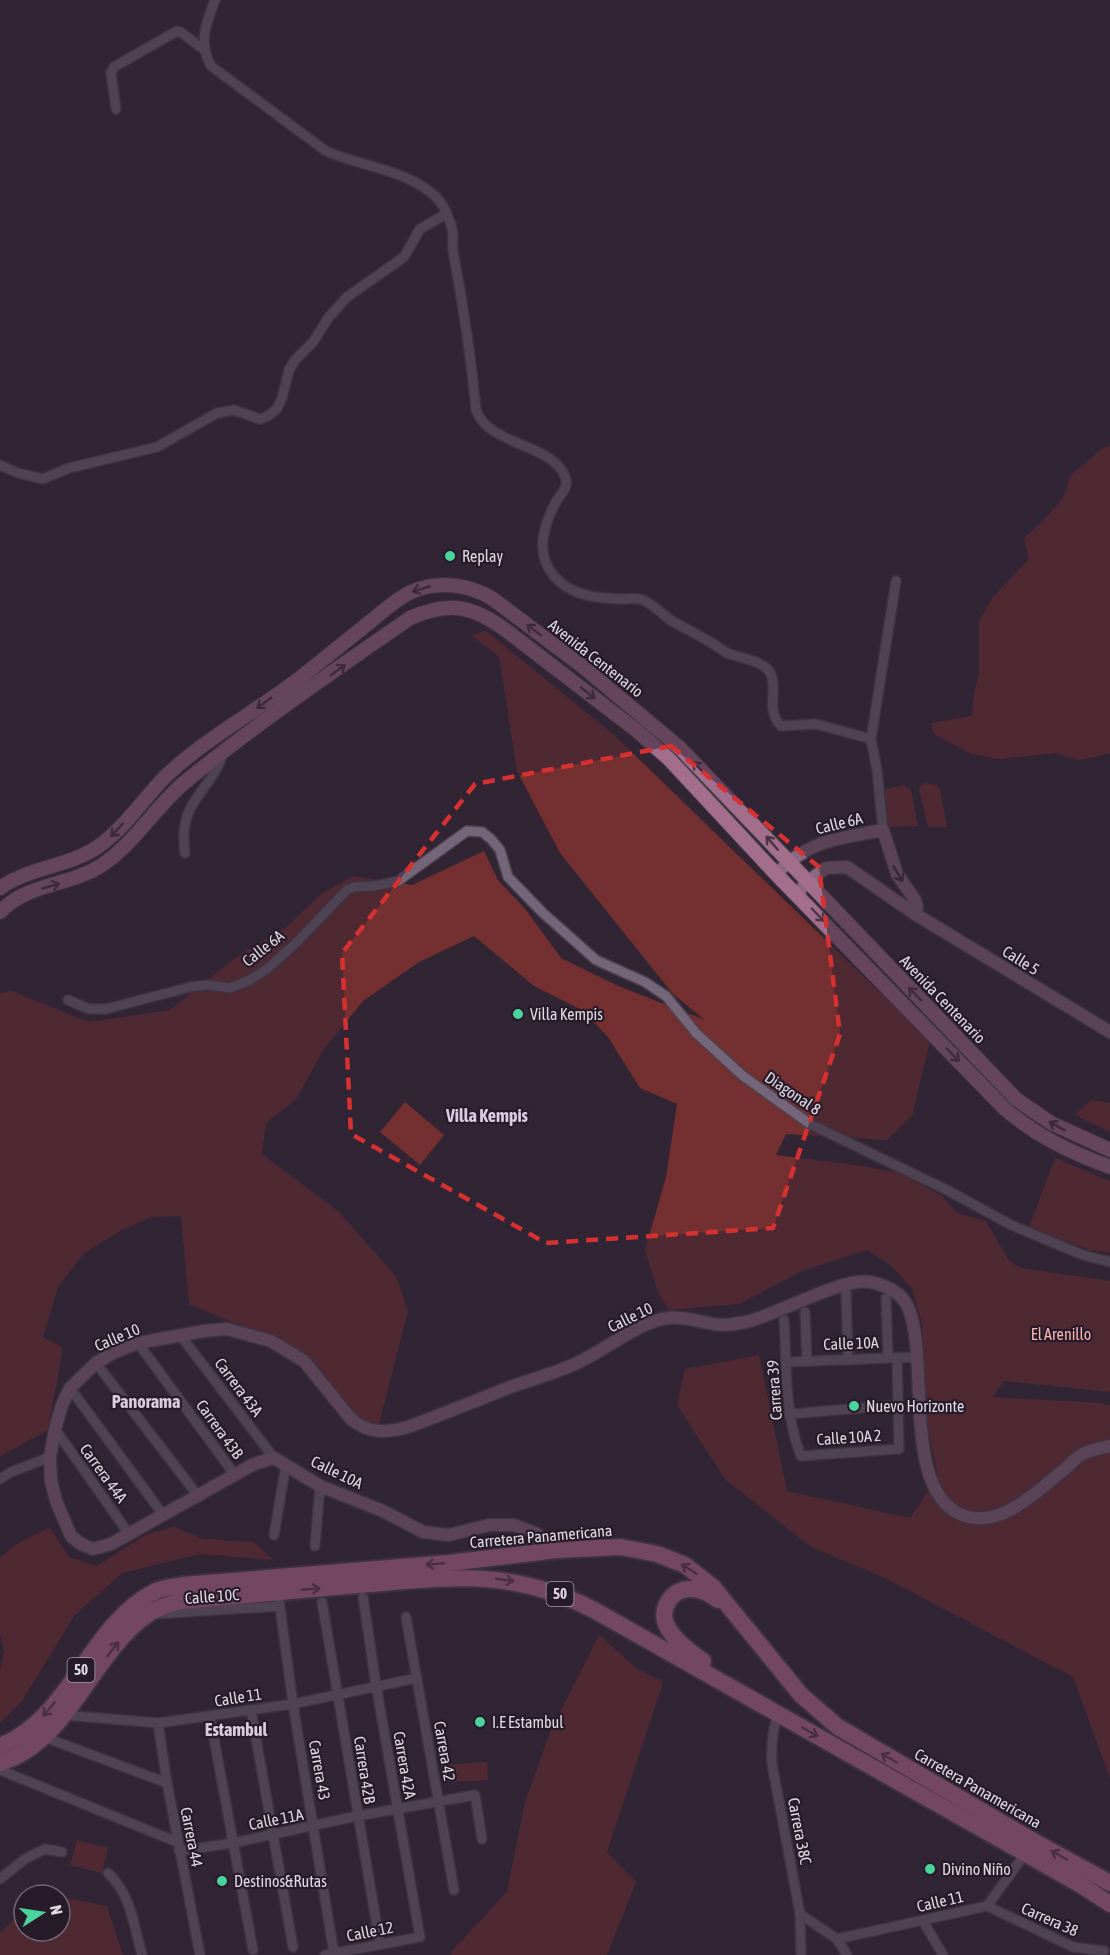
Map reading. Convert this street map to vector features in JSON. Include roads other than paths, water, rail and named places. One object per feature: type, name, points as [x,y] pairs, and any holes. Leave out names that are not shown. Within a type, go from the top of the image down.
[{"type":"highway","name":"Carretera Panamericana","points":[[0,1746],[12,1742],[28,1731],[45,1714],[121,1618],[139,1601],[158,1590],[183,1585],[449,1563],[557,1550],[621,1547],[657,1554],[685,1565],[700,1576],[713,1587],[801,1695],[838,1727],[1110,1883]]},
{"type":"highway","name":"Carretera Panamericana","points":[[0,1763],[27,1751],[44,1737],[123,1637],[147,1615],[162,1606],[181,1601],[279,1599],[466,1577],[495,1579],[528,1584],[569,1597],[594,1610],[740,1690],[1110,1904]]},
{"type":"highway","points":[[740,1690],[678,1640],[666,1624],[664,1613],[666,1605],[676,1593],[691,1589],[711,1595],[742,1623]]},
{"type":"main road","name":"Avenida Centenario","points":[[0,888],[17,879],[75,859],[98,847],[118,829],[152,789],[189,756],[299,679],[397,600],[411,592],[435,585],[465,586],[479,590],[493,599],[582,666],[680,748],[1016,1098],[1051,1123],[1110,1150]]},
{"type":"main road","name":"Avenida Centenario","points":[[0,912],[17,897],[78,877],[102,865],[126,846],[183,784],[224,751],[410,618],[429,610],[456,607],[473,610],[489,618],[636,730],[669,759],[776,874],[1022,1124],[1059,1147],[1110,1167]]},
{"type":"main road","points":[[714,807],[726,796]]},
{"type":"street","points":[[203,49],[205,26],[215,0]]},
{"type":"street","points":[[116,109],[111,73],[114,67],[177,31],[203,49],[211,66],[326,151],[347,160],[397,174],[415,182],[438,198],[453,232],[453,249],[465,314],[476,410],[479,417],[519,446],[539,451],[553,461],[566,478],[566,486],[543,530],[542,548],[546,563],[554,576],[569,589],[584,595],[601,598],[641,599],[672,621],[726,652],[759,664],[769,671],[773,684],[774,719],[781,726],[816,724],[871,739]]},
{"type":"street","points":[[0,465],[18,473],[43,479],[69,468],[157,447],[217,413],[234,410],[260,419],[268,416],[277,409],[289,370],[295,360],[313,342],[329,317],[347,297],[404,257],[420,229],[446,214]]},
{"type":"street","points":[[896,581],[871,739],[877,770],[883,830],[897,874],[915,900],[917,907],[915,914]]},
{"type":"street","points":[[185,853],[184,831],[187,813],[217,771],[224,751]]},
{"type":"street","name":"Calle 6A","points":[[776,874],[800,852],[817,844],[883,830]]},
{"type":"street","name":"Calle 6A","points":[[69,1000],[89,1009],[106,1009],[190,987],[208,985],[230,988],[248,981],[267,969],[295,944],[347,890],[398,881],[467,831],[482,832],[491,839],[500,850],[508,877]]},
{"type":"street","name":"Calle 5","points":[[797,894],[807,882],[826,868],[847,867],[915,914],[1110,1032]]},
{"type":"street","name":"Diagonal 8","points":[[508,877],[543,913],[596,960],[645,982],[666,996],[696,1034],[743,1076],[810,1124],[949,1191],[1011,1225],[1083,1255],[1110,1262]]},
{"type":"street","name":"Calle 10","points":[[129,1534],[111,1544],[93,1548],[81,1544],[71,1536],[56,1501],[51,1481],[50,1457],[55,1429],[70,1388],[96,1363],[138,1343],[227,1329],[271,1341],[304,1361],[351,1419],[372,1431],[387,1432],[408,1427],[572,1366],[646,1324],[664,1318],[677,1317],[724,1325],[747,1322],[819,1294],[867,1282],[887,1287],[900,1296],[908,1307],[914,1330],[922,1442],[928,1468],[935,1492],[956,1512],[970,1518],[994,1518],[1020,1505],[1081,1455],[1096,1448],[1110,1446]]},
{"type":"street","points":[[846,1288],[848,1360]]},
{"type":"street","points":[[789,1414],[899,1405],[886,1298]]},
{"type":"street","points":[[805,1312],[807,1361]]},
{"type":"street","name":"Carrera 39","points":[[784,1320],[789,1414],[793,1437],[801,1456]]},
{"type":"street","name":"Carrera 43A","points":[[180,1335],[274,1458]]},
{"type":"street","name":"Carrera 43B","points":[[138,1343],[235,1475]]},
{"type":"street","name":"Calle 10A","points":[[787,1362],[917,1357]]},
{"type":"street","points":[[96,1363],[199,1497]]},
{"type":"street","points":[[70,1388],[164,1516]]},
{"type":"street","name":"Calle 10A 2","points":[[801,1456],[899,1449],[899,1405]]},
{"type":"street","name":"Carrera 44A","points":[[55,1429],[129,1534]]},
{"type":"street","points":[[0,1479],[11,1472],[50,1457]]},
{"type":"street","points":[[129,1534],[199,1497],[254,1464],[274,1458]]},
{"type":"street","name":"Calle 10A","points":[[274,1458],[320,1486],[383,1511],[423,1532],[449,1535],[489,1525],[514,1525],[535,1533],[557,1550]]},
{"type":"street","points":[[274,1535],[286,1464]]},
{"type":"street","points":[[315,1546],[320,1486]]},
{"type":"street","name":"Carrera 42A","points":[[363,1597],[420,1937]]},
{"type":"street","name":"Carrera 43","points":[[279,1599],[293,1704],[314,1826],[328,1954]]},
{"type":"street","name":"Carrera 42B","points":[[322,1602],[376,1948]]},
{"type":"street","name":"Carrera 42","points":[[406,1617],[454,1890]]},
{"type":"street","name":"Calle 11","points":[[62,1715],[158,1723],[293,1704],[417,1678]]},
{"type":"street","points":[[251,1710],[293,1947]]},
{"type":"street","name":"Carrera 38C","points":[[778,1714],[771,1744],[772,1764],[800,1914],[801,1955]]},
{"type":"street","points":[[210,1717],[253,1950]]},
{"type":"street","name":"Carrera 44","points":[[158,1723],[166,1783],[200,1955]]},
{"type":"street","points":[[44,1737],[166,1783]]},
{"type":"street","points":[[0,1770],[178,1846]]},
{"type":"street","name":"Calle 11A","points":[[178,1846],[233,1843],[357,1816],[475,1795],[482,1839]]},
{"type":"street","points":[[0,1880],[25,1858],[45,1849],[62,1852]]},
{"type":"street","name":"Calle 11","points":[[837,1939],[987,1906],[1025,1854]]},
{"type":"street","points":[[108,1873],[127,1897],[142,1955]]},
{"type":"street","name":"Carrera 38","points":[[987,1906],[1073,1947],[1103,1953]]},
{"type":"street","points":[[800,1914],[837,1939],[847,1955]]},
{"type":"street","points":[[923,1921],[943,1955]]},
{"type":"street","name":"Calle 12","points":[[328,1954],[376,1948],[420,1937]]},
{"type":"street","points":[[1103,1953],[1110,1941]]},
{"type":"place","name":"Replay","points":[[450,556]]},
{"type":"place","name":"Villa Kempis","points":[[518,1014]]},
{"type":"place","name":"Nuevo Horizonte","points":[[854,1406]]},
{"type":"place","name":"I.E Estambul","points":[[480,1722]]},
{"type":"place","name":"Divino Niño","points":[[930,1869]]},
{"type":"place","name":"Destinos&Rutas","points":[[222,1881]]},
{"type":"district","name":"Villa Kempis","points":[[487,1116]]},
{"type":"district","name":"Panorama","points":[[146,1402]]},
{"type":"district","name":"Estambul","points":[[236,1730]]},
{"type":"park label","name":"El Arenillo","points":[[1061,1334]]}]
